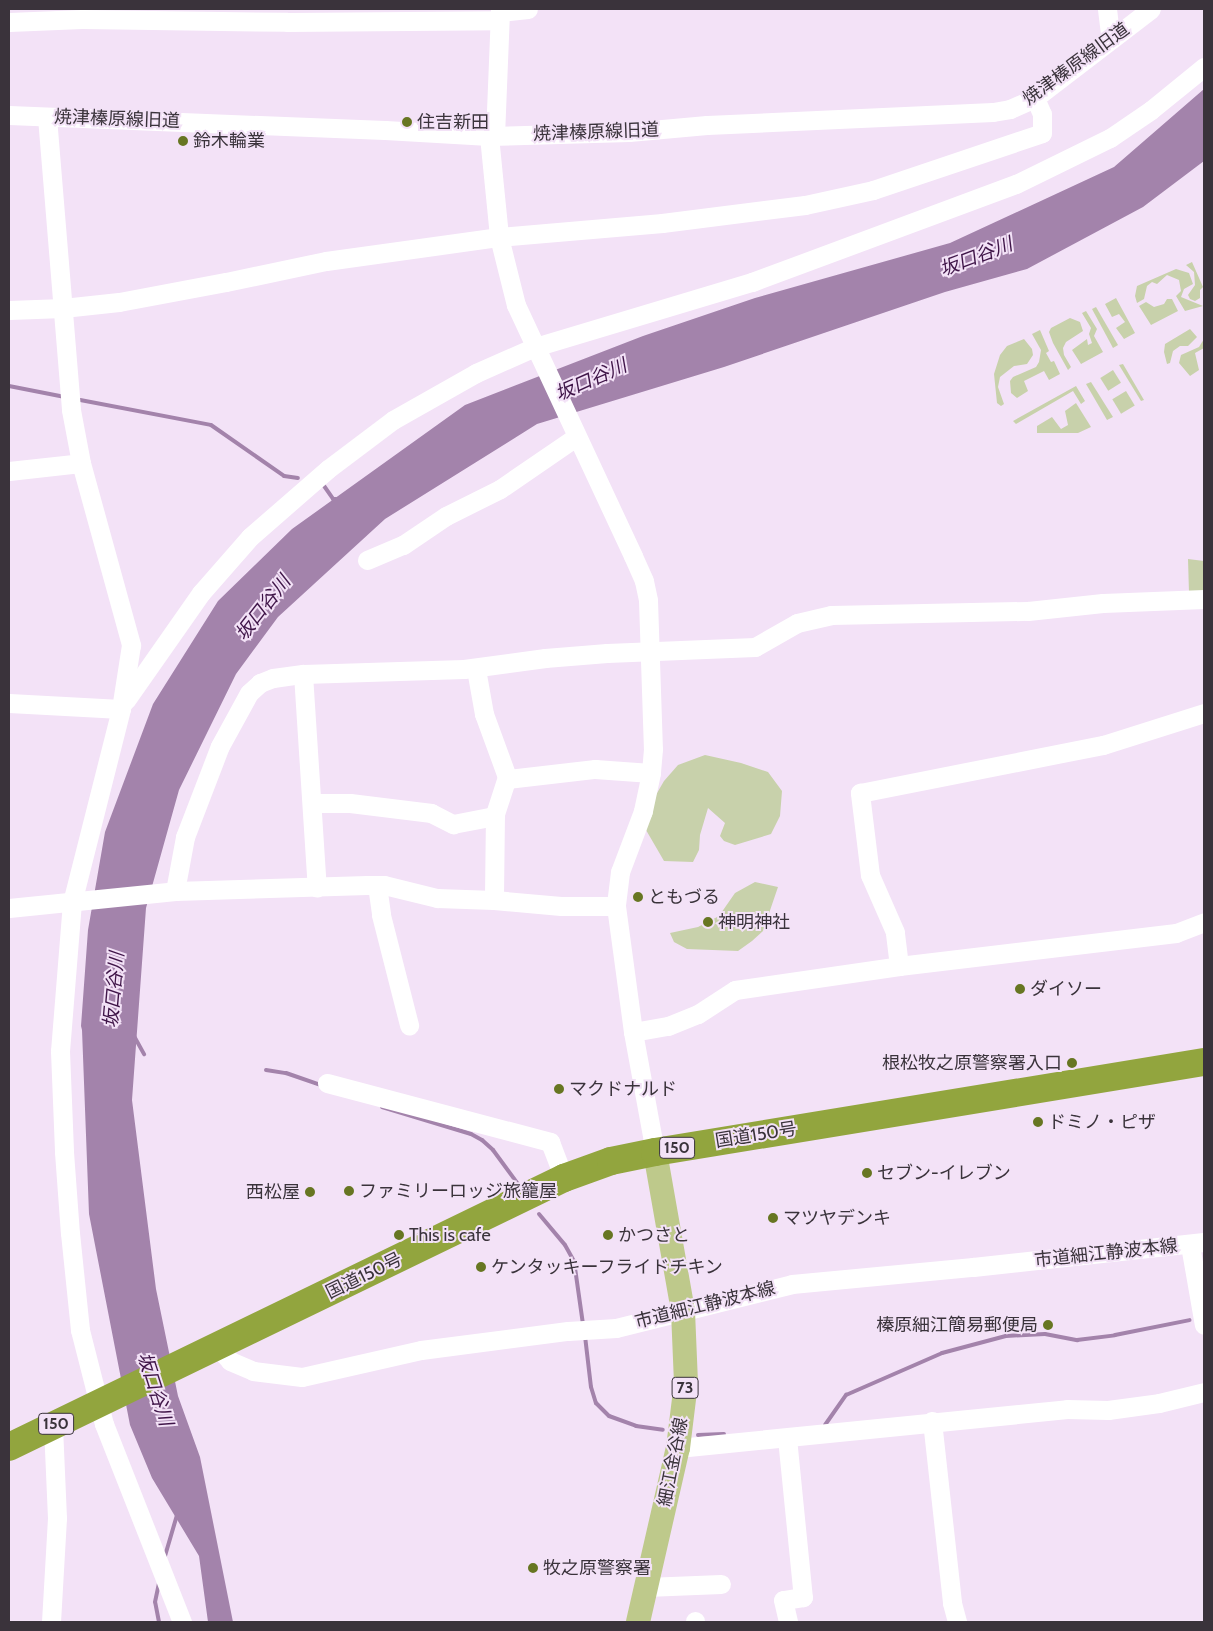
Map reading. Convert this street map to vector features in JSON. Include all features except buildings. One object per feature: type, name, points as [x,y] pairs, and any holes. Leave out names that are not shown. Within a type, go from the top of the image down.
[{"type":"highway","name":"国道150号","points":[[9,1447],[190,1361],[564,1178],[611,1161],[1204,1062]]},
{"type":"main road","name":"細江金谷線","points":[[638,1622],[678,1448],[686,1383],[683,1311],[656,1152]]},
{"type":"street","points":[[9,22],[82,19],[287,22],[500,14],[528,9]]},
{"type":"street","points":[[1107,9],[1111,40]]},
{"type":"street","name":"焼津榛原線旧道","points":[[9,115],[375,129],[492,136],[629,132],[707,125],[993,112],[1010,109],[1035,98],[1151,9]]},
{"type":"street","points":[[500,14],[492,136],[499,237],[516,305],[644,580],[648,600],[648,650],[653,749],[651,773],[643,811],[620,872],[616,906],[632,1032],[656,1152]]},
{"type":"street","points":[[121,710],[131,691],[201,593],[250,537],[321,475],[393,420],[476,373],[535,347],[752,282],[1016,184],[1110,138],[1151,110],[1204,67]]},
{"type":"street","points":[[9,310],[63,308],[129,300],[326,261],[499,237],[672,222],[805,205],[873,190],[1042,133],[1042,114],[1035,98]]},
{"type":"street","points":[[47,117],[71,410],[81,464],[131,645],[121,710],[76,901],[60,1051],[64,1152],[80,1330],[101,1402],[104,1424],[182,1622]]},
{"type":"street","points":[[367,560],[403,545],[446,516],[500,489],[575,434]]},
{"type":"street","points":[[9,471],[81,464]]},
{"type":"street","points":[[175,891],[182,850],[202,787],[230,724],[249,693],[266,680],[278,676],[476,669],[545,658],[648,650],[755,647],[797,623],[831,615],[1028,611],[1103,603],[1204,599]]},
{"type":"street","points":[[476,669],[484,714],[507,779],[494,816],[494,900]]},
{"type":"street","points":[[302,674],[313,804],[317,888]]},
{"type":"street","points":[[9,703],[121,710]]},
{"type":"street","points":[[899,966],[895,932],[870,875],[860,793],[1103,745],[1204,714]]},
{"type":"street","points":[[507,779],[595,769],[651,773]]},
{"type":"street","points":[[313,804],[350,803],[431,814],[453,824],[494,816]]},
{"type":"street","points":[[9,908],[175,891],[376,885],[437,898],[494,900],[561,906],[616,906]]},
{"type":"street","points":[[376,885],[381,915],[409,1025]]},
{"type":"street","points":[[632,1032],[668,1026],[698,1014],[735,990],[899,966],[1176,933],[1204,922]]},
{"type":"street","points":[[327,1083],[550,1142],[564,1178]]},
{"type":"street","points":[[1197,1244],[1204,1325]]},
{"type":"street","name":"市道細江静波本線","points":[[218,1347],[230,1361],[253,1370],[302,1377],[421,1350],[584,1330],[616,1328],[729,1298],[792,1284],[1197,1244]]},
{"type":"street","points":[[678,1448],[1067,1408],[1108,1410],[1159,1403],[1204,1392]]},
{"type":"street","points":[[932,1421],[952,1603],[957,1622]]},
{"type":"street","points":[[51,1622],[57,1518],[53,1426]]},
{"type":"street","points":[[787,1438],[803,1597],[783,1600],[788,1622]]},
{"type":"street","points":[[646,1587],[721,1584]]},
{"type":"green space","points":[[1192,262],[1203,287],[1200,290],[1200,298],[1195,301],[1190,299],[1188,295],[1195,285],[1194,272],[1186,265]]},
{"type":"green space","points":[[1176,269],[1189,273],[1193,284],[1184,289],[1181,297],[1203,306],[1185,311],[1176,296],[1181,291],[1179,280],[1167,275],[1157,284],[1152,282],[1147,286],[1144,299],[1137,303],[1135,296],[1137,286]]},
{"type":"green space","points":[[1116,298],[1135,333],[1124,339],[1116,328],[1125,322],[1119,314],[1112,317],[1105,304]]},
{"type":"green space","points":[[1167,299],[1172,299],[1178,311],[1151,325],[1139,306],[1146,302],[1154,307],[1164,304]]},
{"type":"green space","points":[[1096,307],[1118,345],[1113,348],[1092,309]]},
{"type":"green space","points":[[1086,311],[1097,329],[1094,336],[1103,352],[1081,364],[1072,350],[1087,339],[1088,345],[1092,343],[1089,334],[1091,328],[1082,313]]},
{"type":"green space","points":[[1070,318],[1080,322],[1083,331],[1066,342],[1063,348],[1064,355],[1071,367],[1068,370],[1049,332],[1051,328]]},
{"type":"green space","points":[[1190,329],[1197,337],[1188,346],[1180,346],[1173,351],[1170,363],[1167,364],[1164,352],[1165,344]]},
{"type":"green space","points":[[1040,330],[1049,351],[1046,353],[1051,362],[1054,361],[1060,374],[1049,380],[1044,371],[1024,381],[1028,391],[1017,398],[1011,393],[1010,381],[1013,377],[1036,367],[1039,362],[1041,350],[1032,334]]},
{"type":"green space","points":[[1024,339],[1032,349],[1033,355],[1027,364],[1014,366],[1000,377],[998,387],[1004,404],[1001,406],[997,403],[994,374],[1000,355],[1007,346]]},
{"type":"green space","points":[[1204,339],[1204,348],[1195,353],[1199,370],[1190,376],[1179,363],[1181,355],[1199,347]]},
{"type":"green space","points":[[1123,364],[1144,400],[1141,401],[1119,365]]},
{"type":"green space","points":[[1113,370],[1121,383],[1108,391],[1100,378]]},
{"type":"green space","points":[[1091,382],[1113,417],[1107,420],[1086,384]]},
{"type":"green space","points":[[1076,386],[1085,401],[1081,404],[1073,391],[1016,424],[1013,421]]},
{"type":"green space","points":[[1126,391],[1135,406],[1121,414],[1112,399]]},
{"type":"green space","points":[[1076,403],[1091,427],[1078,433],[1037,433],[1037,426],[1052,417],[1061,429],[1068,425],[1065,411]]},
{"type":"green space","points":[[1188,559],[1204,561],[1204,594],[1189,593]]},
{"type":"green space","points":[[705,755],[741,763],[768,772],[782,791],[780,816],[771,834],[735,845],[724,841],[720,836],[725,823],[708,808],[700,835],[699,850],[693,862],[664,861],[646,830],[653,800],[664,781],[678,765]]},
{"type":"green space","points":[[755,882],[778,887],[763,931],[752,941],[738,951],[687,949],[674,942],[670,933],[698,927],[719,916],[735,893]]},
{"type":"water","name":"坂口谷川","points":[[1204,89],[1204,161],[1143,207],[1027,269],[945,292],[724,367],[537,424],[385,519],[278,617],[236,674],[179,790],[146,908],[132,1100],[156,1289],[178,1396],[200,1457],[233,1622],[208,1622],[199,1556],[152,1478],[130,1425],[89,1214],[81,1026],[88,930],[105,832],[153,704],[218,601],[292,529],[465,405],[643,336],[755,298],[950,243],[1114,167]]},
{"type":"waterway","points":[[9,386],[65,397]]},
{"type":"waterway","points":[[75,399],[211,425],[284,476],[298,478]]},
{"type":"waterway","points":[[322,483],[333,499],[336,499]]},
{"type":"waterway","points":[[134,1036],[144,1054]]},
{"type":"waterway","points":[[266,1070],[286,1073],[321,1085]]},
{"type":"waterway","points":[[382,1107],[471,1134],[482,1140],[493,1150],[518,1184]]},
{"type":"waterway","points":[[539,1214],[565,1245],[574,1261],[583,1324]]},
{"type":"waterway","points":[[825,1425],[846,1395],[942,1353],[1006,1336],[1045,1334],[1077,1340],[1115,1335],[1190,1320]]},
{"type":"waterway","points":[[585,1336],[591,1387],[596,1403],[609,1416],[636,1426],[663,1430]]},
{"type":"waterway","points":[[698,1435],[724,1434]]},
{"type":"waterway","points":[[165,1556],[177,1515]]},
{"type":"waterway","points":[[159,1583],[155,1602],[159,1622]]},
{"type":"place","name":"住吉新田","points":[[407,122]]},
{"type":"place","name":"鈴木輪業","points":[[183,141]]},
{"type":"place","name":"ともづる","points":[[638,897]]},
{"type":"place","name":"神明神社","points":[[708,922]]},
{"type":"place","name":"ダイソー","points":[[1020,989]]},
{"type":"place","name":"根松牧之原警察署入口","points":[[1072,1063]]},
{"type":"place","name":"マクドナルド","points":[[559,1089]]},
{"type":"place","name":"ドミノ・ピザ","points":[[1038,1122]]},
{"type":"place","name":"セブン-イレブン","points":[[867,1173]]},
{"type":"place","name":"ファミリーロッジ旅籠屋","points":[[349,1191]]},
{"type":"place","name":"西松屋","points":[[310,1192]]},
{"type":"place","name":"マツヤデンキ","points":[[773,1218]]},
{"type":"place","name":"This is cafe","points":[[399,1235]]},
{"type":"place","name":"かつさと","points":[[608,1235]]},
{"type":"place","name":"ケンタッキーフライドチキン","points":[[481,1267]]},
{"type":"place","name":"榛原細江簡易郵便局","points":[[1048,1325]]},
{"type":"place","name":"牧之原警察署","points":[[533,1568]]}]
